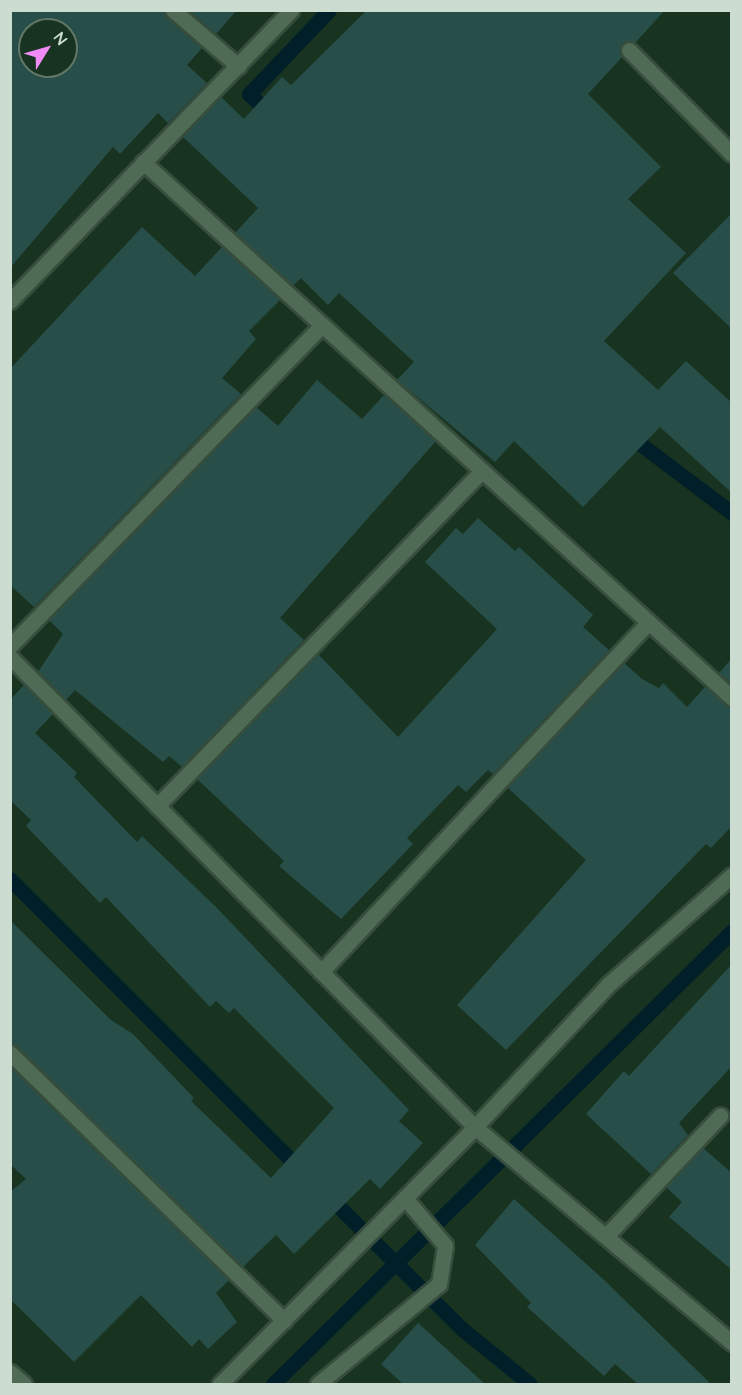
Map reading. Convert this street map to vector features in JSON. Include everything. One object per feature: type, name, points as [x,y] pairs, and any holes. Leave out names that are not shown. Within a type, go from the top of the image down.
[{"type":"street","points":[[173,10],[238,66]]},
{"type":"street","points":[[10,301],[291,10]]},
{"type":"street","points":[[629,50],[732,154]]},
{"type":"street","points":[[143,162],[732,698]]},
{"type":"street","points":[[10,646],[322,325]]},
{"type":"street","points":[[157,806],[482,471]]},
{"type":"street","points":[[321,972],[648,622]]},
{"type":"street","points":[[10,657],[475,1127],[732,1343]]},
{"type":"street","points":[[220,1384],[475,1127],[609,984],[732,875]]},
{"type":"street","points":[[10,1053],[284,1320]]},
{"type":"street","points":[[606,1236],[720,1116]]},
{"type":"street","points":[[318,1384],[439,1284],[445,1245],[405,1198]]},
{"type":"street","points":[[10,1372],[24,1384]]},
{"type":"building","points":[[10,10],[164,10],[202,48],[187,65],[207,83],[168,123],[158,113],[120,154],[113,147],[10,268]]},
{"type":"building","points":[[189,10],[237,10],[216,34]]},
{"type":"building","points":[[367,10],[665,10],[635,43],[622,44],[622,57],[588,94],[661,167],[628,199],[686,253],[604,341],[658,390],[686,361],[732,403],[732,493],[660,427],[583,507],[514,441],[495,462],[397,380],[414,362],[339,293],[328,305],[301,278],[293,286],[235,233],[258,208],[182,136],[221,97],[244,119],[282,77],[291,85]]},
{"type":"building","points":[[732,213],[732,329],[673,273]]},
{"type":"building","points":[[142,227],[195,276],[222,247],[280,300],[249,331],[256,339],[222,378],[241,394],[34,607],[10,585],[10,369]]},
{"type":"building","points":[[317,380],[362,419],[384,395],[436,441],[280,618],[304,640],[182,767],[169,756],[163,762],[75,690],[66,700],[38,672],[63,634],[49,620],[256,407],[278,426]]},
{"type":"building","points":[[478,518],[515,551],[519,547],[593,615],[583,627],[609,650],[493,774],[488,770],[466,792],[458,785],[407,838],[413,844],[341,919],[279,866],[284,861],[197,779],[318,654],[398,737],[497,629],[425,562],[456,528],[463,534]]},
{"type":"building","points":[[732,658],[732,684],[719,673]]},
{"type":"building","points":[[624,663],[642,679],[659,688],[663,683],[687,707],[705,687],[732,708],[732,826],[711,848],[706,844],[506,1050],[457,1005],[586,860],[507,787]]},
{"type":"building","points":[[24,685],[53,714],[35,733],[77,773],[74,777],[137,842],[142,836],[217,908],[409,1110],[399,1121],[423,1143],[380,1189],[370,1179],[294,1254],[276,1235],[243,1267],[10,1044],[10,920],[111,1020],[133,1034],[194,1098],[191,1101],[271,1178],[334,1108],[234,1008],[229,1013],[216,1001],[210,1007],[106,897],[100,903],[26,826],[31,820],[10,800],[10,700]]},
{"type":"building","points":[[732,964],[732,1066],[679,1123],[688,1135],[651,1174],[586,1114],[624,1071],[629,1076]]},
{"type":"building","points":[[10,1067],[229,1280],[216,1293],[237,1322],[208,1349],[199,1339],[192,1347],[141,1295],[74,1362],[10,1299],[10,1192],[26,1179],[10,1164]]},
{"type":"building","points":[[703,1148],[732,1173],[732,1270],[669,1217],[682,1202],[666,1187]]},
{"type":"building","points":[[514,1199],[603,1279],[711,1384],[638,1384],[615,1364],[604,1376],[527,1307],[531,1303],[475,1245]]},
{"type":"building","points":[[418,1323],[485,1384],[403,1384],[381,1364]]},
{"type":"waterway","points":[[272,116],[249,94],[329,10]]},
{"type":"waterway","points":[[627,434],[732,513]]},
{"type":"waterway","points":[[10,879],[302,1171]]},
{"type":"waterway","points":[[273,1384],[732,931]]},
{"type":"waterway","points":[[326,1194],[462,1329],[530,1384]]}]
